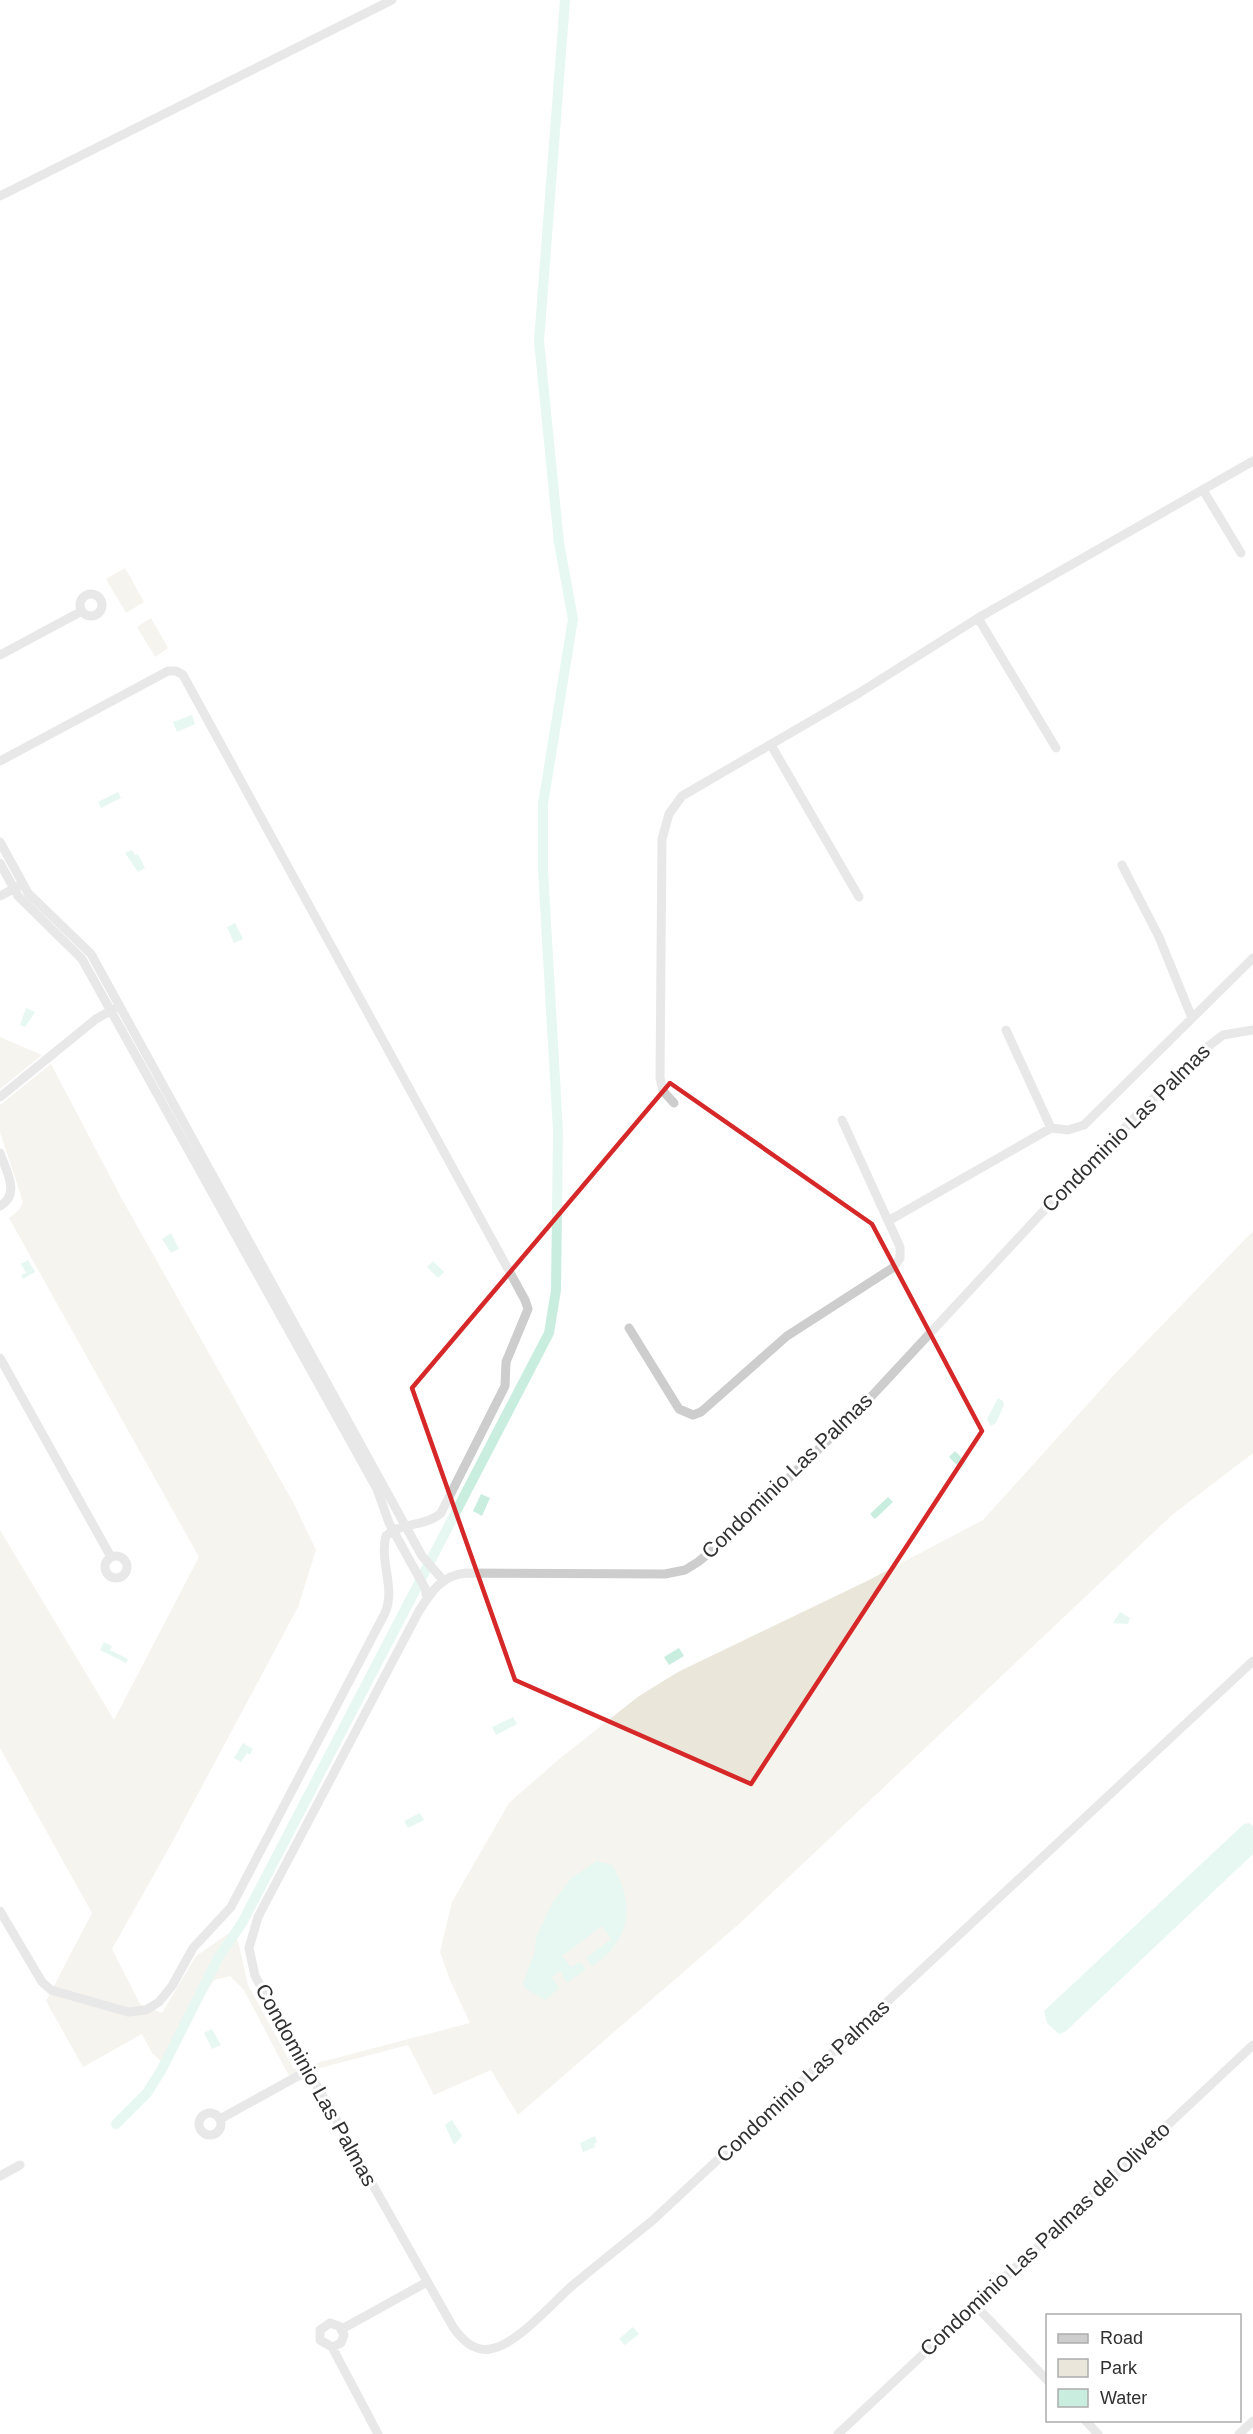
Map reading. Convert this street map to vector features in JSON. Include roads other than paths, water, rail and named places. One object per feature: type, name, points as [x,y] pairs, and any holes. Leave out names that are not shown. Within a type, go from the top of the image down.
[{"type":"street","points":[[0,196],[392,0]]},
{"type":"street","points":[[674,1103],[663,1091],[660,1078],[663,994],[660,883],[663,830],[673,808],[688,791],[771,745],[978,618],[1253,461]]},
{"type":"street","points":[[1203,490],[1241,553]]},
{"type":"street","points":[[0,655],[82,611]]},
{"type":"street","points":[[978,618],[1056,748]]},
{"type":"street","points":[[0,761],[158,675],[172,670],[183,675],[528,1309],[506,1362],[505,1386],[441,1513],[433,1520],[393,1531],[387,1535],[385,1542],[389,1593],[385,1613],[231,1907],[193,1948],[172,1986],[159,2002],[140,2012],[128,2012],[51,1990],[42,1982],[0,1911]]},
{"type":"street","points":[[771,745],[859,897]]},
{"type":"street","points":[[0,842],[16,883]]},
{"type":"street","points":[[0,862],[79,954],[115,1009],[408,1527],[422,1556],[430,1568],[443,1580]]},
{"type":"street","points":[[1122,865],[1159,937],[1192,1018]]},
{"type":"street","points":[[0,886],[16,883]]},
{"type":"street","points":[[0,896],[16,883]]},
{"type":"street","points":[[888,1221],[1051,1128],[1073,1129],[1089,1121],[1253,957]]},
{"type":"street","points":[[0,1097],[96,1019],[115,1009]]},
{"type":"street","points":[[115,1009],[377,1489],[393,1531],[422,1583],[427,1598]]},
{"type":"street","points":[[1006,1030],[1051,1128]]},
{"type":"street","name":"Condominio Las Palmas","points":[[1253,1030],[1223,1035],[1192,1059],[1016,1240],[856,1413],[728,1537],[698,1562],[684,1570],[665,1574],[484,1572],[458,1574],[443,1580],[427,1598],[258,1917],[251,1934],[249,1954],[255,1976],[457,2333],[472,2346],[493,2349],[517,2335],[573,2285],[652,2221],[1253,1661]]},
{"type":"street","points":[[629,1328],[679,1409],[688,1415],[697,1414],[787,1336],[894,1267],[901,1251],[842,1120]]},
{"type":"street","points":[[0,1153],[12,1192],[8,1200],[0,1206]]},
{"type":"street","points":[[0,1358],[111,1557]]},
{"type":"street","name":"Condominio Las Palmas del Oliveto","points":[[838,2434],[1253,2045]]},
{"type":"street","points":[[220,2119],[307,2071]]},
{"type":"street","points":[[0,2176],[20,2165]]},
{"type":"street","points":[[342,2329],[427,2282]]},
{"type":"street","points":[[975,2305],[1046,2380]]},
{"type":"street","points":[[342,2329],[332,2323],[320,2330],[321,2342],[332,2348],[378,2434]]},
{"type":"street","points":[[332,2348],[342,2341],[342,2329]]},
{"type":"street","points":[[1239,2434],[1253,2421]]},
{"type":"street","points":[[1086,2422],[1098,2434]]},
{"type":"water","points":[[192,715],[195,724],[177,732],[173,722]]},
{"type":"water","points":[[118,792],[121,798],[101,808],[98,802]]},
{"type":"water","points":[[132,850],[135,855],[138,854],[145,868],[138,872],[125,853]]},
{"type":"water","points":[[235,923],[243,939],[234,943],[227,927]]},
{"type":"water","points":[[26,1008],[35,1012],[25,1027],[20,1025]]},
{"type":"water","points":[[171,1233],[179,1249],[171,1253],[162,1239]]},
{"type":"water","points":[[28,1260],[35,1272],[23,1279],[21,1275],[26,1273],[21,1264]]},
{"type":"water","points":[[433,1261],[444,1272],[438,1278],[427,1267]]},
{"type":"water","points":[[998,1398],[1003,1401],[1004,1405],[996,1423],[991,1426],[987,1419]]},
{"type":"water","points":[[955,1451],[967,1463],[961,1469],[949,1457]]},
{"type":"water","points":[[481,1494],[490,1498],[482,1516],[473,1511]]},
{"type":"water","points":[[888,1497],[893,1502],[875,1519],[870,1514]]},
{"type":"water","points":[[1120,1612],[1130,1618],[1128,1624],[1113,1623]]},
{"type":"water","points":[[104,1642],[112,1646],[110,1650],[128,1659],[126,1663],[100,1650]]},
{"type":"water","points":[[679,1648],[684,1656],[669,1665],[664,1657]]},
{"type":"water","points":[[513,1717],[517,1724],[496,1735],[492,1727]]},
{"type":"water","points":[[243,1743],[253,1749],[250,1755],[247,1753],[241,1762],[234,1758]]},
{"type":"water","points":[[420,1813],[424,1820],[408,1828],[404,1821]]},
{"type":"water","points":[[1249,1823],[1253,1826],[1253,1854],[1065,2032],[1059,2034],[1047,2023],[1044,2011],[1244,1824]]},
{"type":"water","points":[[597,1861],[612,1865],[620,1880],[627,1908],[622,1933],[605,1956],[592,1966],[586,1958],[611,1939],[602,1926],[562,1956],[571,1967],[580,1962],[586,1969],[567,1983],[560,1971],[552,1977],[559,1988],[545,2000],[525,1988],[523,1983],[535,1952],[536,1937],[553,1902],[571,1878]]},
{"type":"water","points":[[212,2029],[221,2045],[212,2049],[204,2033]]},
{"type":"water","points":[[452,2120],[462,2136],[454,2145],[445,2125]]},
{"type":"water","points":[[595,2136],[597,2142],[594,2144],[595,2147],[583,2152],[580,2143]]},
{"type":"water","points":[[633,2327],[639,2334],[625,2345],[619,2339]]},
{"type":"waterway","points":[[116,2124],[147,2093],[162,2069],[218,1958],[242,1923],[549,1333],[556,1290],[558,1131],[543,870],[543,804],[573,619],[559,543],[539,341],[565,0]]}]
